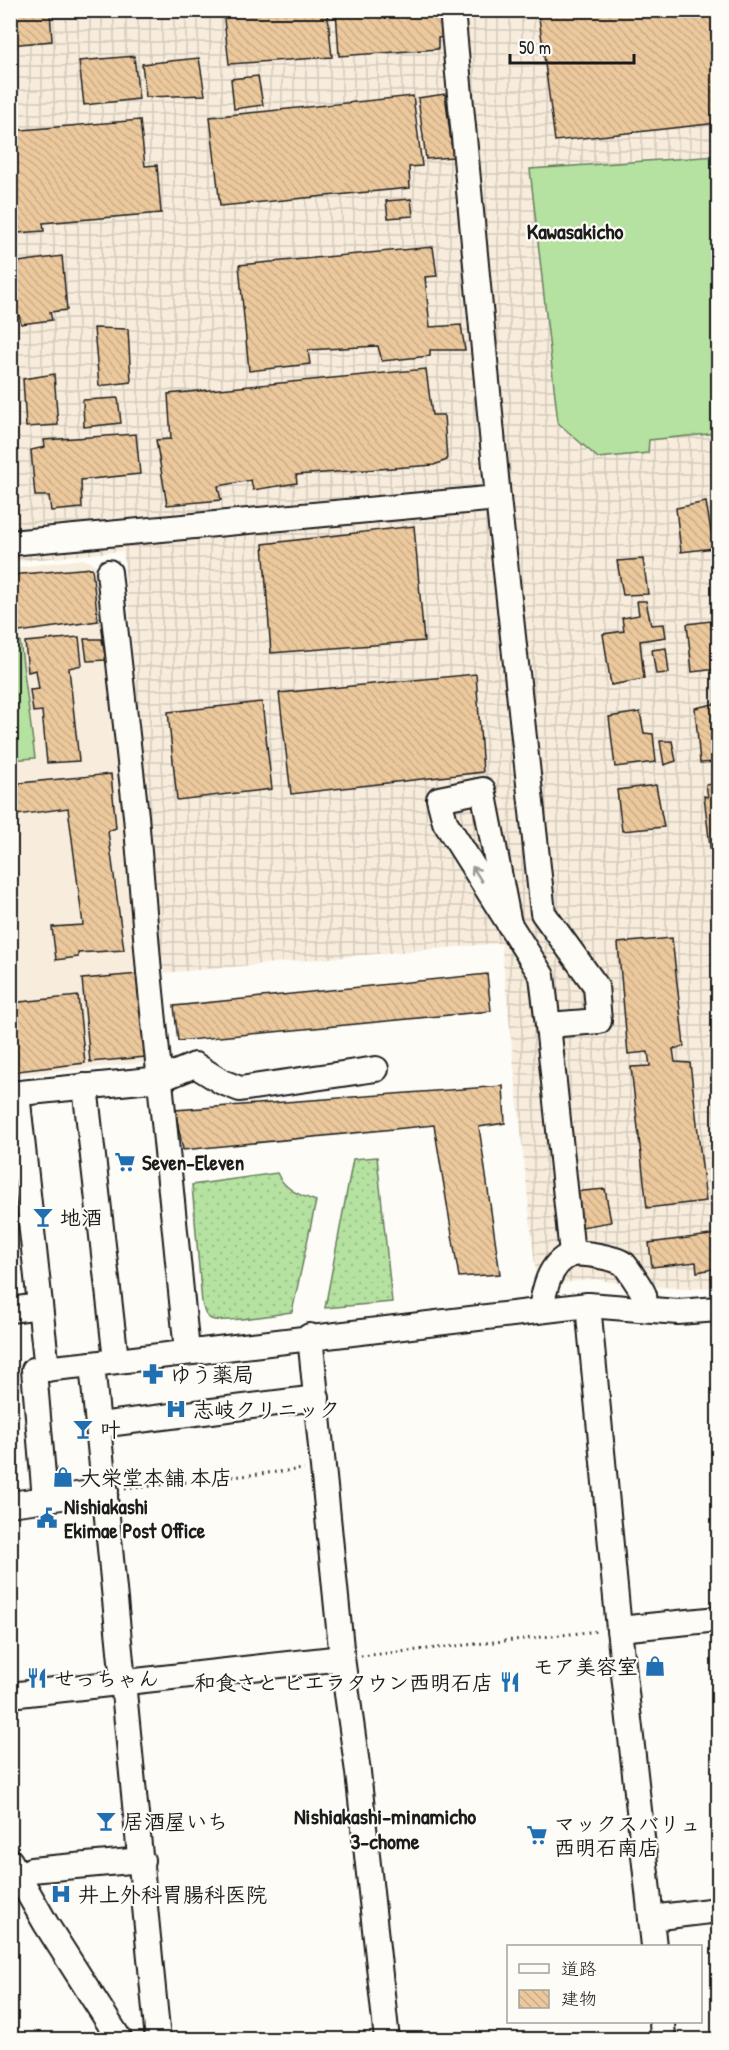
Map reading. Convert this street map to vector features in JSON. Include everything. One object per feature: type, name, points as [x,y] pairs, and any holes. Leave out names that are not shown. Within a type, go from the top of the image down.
[{"type":"street","points":[[452,10],[498,498],[543,913],[596,986],[599,1021],[548,1025]]},
{"type":"street","points":[[10,543],[498,498]]},
{"type":"street","points":[[109,572],[136,816],[148,972],[161,1079],[187,1351]]},
{"type":"street","points":[[509,924],[483,790],[439,799],[445,822],[509,924],[542,976],[572,1254]]},
{"type":"street","points":[[47,1369],[14,1093],[161,1079],[195,1065],[222,1082],[240,1089],[376,1069]]},
{"type":"street","points":[[86,1086],[116,1360]]},
{"type":"street","points":[[541,1310],[544,1291],[551,1274],[560,1262],[572,1254],[595,1254],[624,1264],[644,1295],[644,1309]]},
{"type":"street","points":[[588,1305],[619,1629],[654,1945]]},
{"type":"street","points":[[45,1499],[34,1370],[588,1305],[678,1312],[718,1309]]},
{"type":"street","points":[[10,1310],[40,1306]]},
{"type":"street","points":[[310,1336],[342,1658],[358,1772],[387,2040]]},
{"type":"street","points":[[92,1364],[158,2040]]},
{"type":"street","points":[[99,1425],[317,1398]]},
{"type":"street","points":[[10,1504],[106,1491]]},
{"type":"street","points":[[619,1629],[718,1618]]},
{"type":"street","points":[[10,1695],[342,1658]]},
{"type":"street","points":[[120,2040],[13,1872],[142,1860]]},
{"type":"street","points":[[651,1918],[718,1910]]},
{"type":"street","points":[[662,2023],[663,2040]]},
{"type":"path","points":[[106,1491],[323,1467]]},
{"type":"path","points":[[342,1658],[619,1629]]},
{"type":"shaded area","points":[[11,11],[718,11],[718,1287],[688,1289],[622,1284],[595,1279],[537,1286],[501,943],[164,973],[123,551],[11,562]]},
{"type":"shaded area","points":[[84,559],[96,565],[120,768],[150,1062],[11,1076],[10,568]]},
{"type":"green space","points":[[718,156],[718,433],[649,440],[648,453],[598,458],[558,423],[530,169]]},
{"type":"green space","points":[[20,641],[35,758],[11,760],[11,642]]},
{"type":"green space","points":[[377,1157],[392,1302],[325,1308],[353,1159]]},
{"type":"green space","points":[[277,1173],[288,1188],[316,1201],[292,1312],[238,1320],[211,1319],[206,1314],[202,1303],[192,1185]]},
{"type":"building","points":[[10,10],[50,10],[52,41],[10,45]]},
{"type":"building","points":[[223,10],[327,10],[332,57],[229,64]]},
{"type":"building","points":[[336,10],[440,10],[444,37],[438,38],[438,49],[339,56]]},
{"type":"building","points":[[538,10],[718,10],[718,123],[555,141]]},
{"type":"building","points":[[134,56],[139,99],[84,105],[79,61]]},
{"type":"building","points":[[199,58],[205,95],[146,97],[142,64]]},
{"type":"building","points":[[258,76],[263,105],[234,109],[231,79]]},
{"type":"building","points":[[445,94],[453,157],[426,159],[418,98]]},
{"type":"building","points":[[413,96],[422,166],[409,167],[410,188],[220,206],[210,117]]},
{"type":"building","points":[[140,120],[145,166],[157,165],[161,213],[43,223],[44,231],[17,233],[16,226],[10,227],[10,131]]},
{"type":"building","points":[[411,199],[413,216],[388,218],[386,201]]},
{"type":"building","points":[[433,247],[437,276],[425,277],[430,327],[461,325],[465,350],[430,350],[430,356],[382,361],[378,346],[308,350],[310,364],[249,371],[239,265]]},
{"type":"building","points":[[62,256],[67,310],[50,312],[52,320],[21,324],[19,315],[14,316],[11,263]]},
{"type":"building","points":[[94,328],[128,329],[131,382],[99,386]]},
{"type":"building","points":[[426,369],[432,415],[444,415],[447,460],[434,465],[296,475],[297,483],[253,490],[251,480],[218,486],[221,500],[167,505],[156,440],[171,439],[168,394]]},
{"type":"building","points":[[54,374],[58,425],[26,427],[23,379]]},
{"type":"building","points":[[118,398],[121,423],[84,427],[83,400]]},
{"type":"building","points":[[136,434],[140,474],[81,480],[82,508],[51,511],[49,496],[35,496],[31,450],[45,447],[44,440]]},
{"type":"building","points":[[706,502],[714,548],[681,552],[676,508]]},
{"type":"building","points":[[414,526],[424,641],[271,653],[263,544]]},
{"type":"building","points":[[643,559],[648,594],[623,595],[617,561]]},
{"type":"building","points":[[92,568],[98,621],[12,633],[10,575]]},
{"type":"building","points":[[637,601],[646,601],[651,625],[664,624],[666,637],[640,641],[644,679],[611,685],[603,634],[624,631],[622,618],[639,615]]},
{"type":"building","points":[[711,621],[717,669],[692,672],[687,624]]},
{"type":"building","points":[[79,637],[82,665],[69,668],[79,761],[47,763],[42,711],[33,712],[30,690],[39,689],[36,670],[28,672],[25,642]]},
{"type":"building","points":[[84,639],[102,639],[106,660],[87,661]]},
{"type":"building","points":[[666,648],[669,673],[656,674],[652,650]]},
{"type":"building","points":[[476,674],[483,772],[291,794],[279,693]]},
{"type":"building","points":[[262,702],[272,789],[177,800],[168,712]]},
{"type":"building","points":[[718,703],[718,762],[700,763],[695,708]]},
{"type":"building","points":[[640,712],[644,733],[653,734],[656,762],[615,767],[609,717]]},
{"type":"building","points":[[660,741],[672,741],[676,761],[664,765]]},
{"type":"building","points":[[111,774],[116,828],[108,831],[124,950],[78,953],[78,957],[56,960],[52,927],[83,925],[68,808],[10,816],[10,784]]},
{"type":"building","points":[[718,783],[718,854],[711,855],[704,796],[708,797],[706,785]]},
{"type":"building","points":[[656,785],[664,827],[622,831],[617,790]]},
{"type":"building","points":[[718,918],[718,953],[715,919]]},
{"type":"building","points":[[10,922],[13,946],[10,946]]},
{"type":"building","points":[[672,938],[684,1046],[673,1049],[675,1062],[690,1063],[706,1201],[647,1208],[631,1067],[650,1066],[648,1052],[628,1054],[618,943]]},
{"type":"building","points":[[139,974],[146,1057],[90,1062],[82,979]]},
{"type":"building","points":[[487,974],[491,1011],[178,1041],[174,1006]]},
{"type":"building","points":[[78,996],[85,1063],[10,1072],[10,1003]]},
{"type":"building","points":[[503,1086],[505,1123],[479,1127],[500,1274],[459,1277],[434,1125],[183,1150],[175,1110]]},
{"type":"building","points":[[605,1189],[611,1222],[576,1228],[572,1192]]},
{"type":"building","points":[[718,1234],[718,1268],[697,1272],[696,1262],[652,1267],[649,1243]]},
{"type":"place","name":"Seven-Eleven","points":[[125,1162]]},
{"type":"place","name":"地酒","points":[[43,1217]]},
{"type":"place","name":"ゆう薬局","points":[[153,1374]]},
{"type":"place","name":"志岐クリニック","points":[[176,1409]]},
{"type":"place","name":"叶","points":[[83,1429]]},
{"type":"place","name":"大栄堂本舗 本店","points":[[63,1477]]},
{"type":"place","name":"Nishiakashi Ekimae Post Office","points":[[47,1518]]},
{"type":"place","name":"モア美容室","points":[[655,1666]]},
{"type":"place","name":"せっちゃん","points":[[37,1678]]},
{"type":"place","name":"和食さと ビエラタウン西明石店","points":[[510,1682]]},
{"type":"place","name":"居酒屋いち","points":[[106,1821]]},
{"type":"place","name":"マックスバリュ 西明石南店","points":[[537,1835]]},
{"type":"place","name":"井上外科胃腸科医院","points":[[61,1894]]},
{"type":"district","name":"Kawasakicho","points":[[575,231]]},
{"type":"district","name":"Nishiakashi-minamicho 3-chome","points":[[385,1829]]}]
